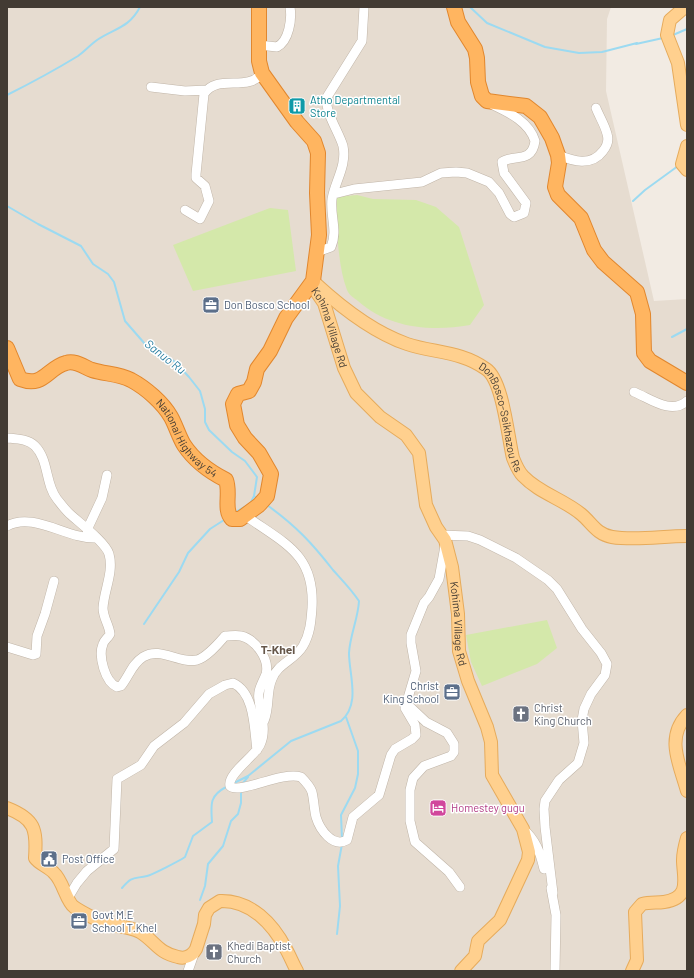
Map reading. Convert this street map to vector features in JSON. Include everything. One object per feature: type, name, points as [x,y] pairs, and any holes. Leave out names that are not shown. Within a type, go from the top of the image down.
[{"type":"highway","points":[[246,516],[267,496],[271,474],[258,453],[245,438],[237,425],[234,404],[238,394],[249,391],[254,382],[258,369],[270,351],[286,318],[312,283],[319,235],[317,193],[318,153],[314,141],[297,122],[262,73],[259,61],[259,7]]},
{"type":"highway","points":[[454,7],[458,22],[475,49],[482,96],[487,101],[526,106],[534,111],[546,127],[558,155],[559,163],[555,187],[558,195],[581,218],[594,250],[603,262],[637,292],[643,314],[644,352],[650,361],[687,383]]},
{"type":"highway","name":"National Highway 54","points":[[7,348],[20,379],[29,382],[38,381],[67,362],[76,363],[135,383],[154,397],[170,416],[184,445],[200,464],[226,480],[229,492],[229,516],[232,519],[237,519],[246,516]]},
{"type":"main road","points":[[685,7],[670,20],[667,35],[678,63],[687,125]]},
{"type":"main road","points":[[687,146],[682,164],[687,170]]},
{"type":"main road","name":"DonBosco-Seikhazou Rs","points":[[312,283],[354,316],[385,334],[427,350],[459,355],[488,370],[493,376],[500,395],[514,459],[523,475],[539,489],[557,498],[582,515],[598,532],[611,537],[628,538],[687,536]]},
{"type":"main road","name":"Kohima Village Rd","points":[[312,283],[324,304],[344,368],[356,393],[380,417],[406,435],[419,453],[426,505],[430,516],[443,540],[456,592],[459,651],[468,681],[487,727],[491,742],[492,775],[523,829],[529,852],[528,860],[500,920],[478,941],[473,960],[461,971]]},
{"type":"main road","points":[[687,715],[676,733],[674,742],[687,791]]},
{"type":"main road","points":[[7,808],[26,817],[30,821],[34,828],[35,858],[55,873],[74,907],[102,922],[120,925],[140,932],[160,950],[185,958],[194,954],[209,908],[220,901],[227,900],[250,908],[271,924],[280,937],[297,971]]},
{"type":"main road","points":[[632,971],[636,960],[635,912],[642,904],[665,902],[681,893],[685,882],[684,848],[687,838]]},
{"type":"street","points":[[259,45],[277,47],[284,42],[290,25],[290,7]]},
{"type":"street","points":[[317,252],[331,247],[333,242],[335,231],[332,200],[344,159],[343,146],[326,101],[362,41],[364,7]]},
{"type":"street","points":[[151,86],[185,91],[206,90],[221,83],[250,81],[258,78],[262,73]]},
{"type":"street","points":[[185,210],[200,219],[210,201],[205,186],[196,178],[199,155],[198,136],[204,94],[206,90]]},
{"type":"street","points":[[334,194],[354,189],[422,182],[441,174],[456,172],[467,174],[489,182],[499,193],[510,214],[514,217],[524,213],[526,203],[504,173],[502,162],[506,159],[521,158],[528,155],[532,151],[535,141],[529,128],[524,123],[487,101]]},
{"type":"street","points":[[558,155],[570,160],[582,162],[599,156],[604,150],[608,142],[607,134],[596,108]]},
{"type":"street","points":[[634,392],[669,407],[675,408],[687,401]]},
{"type":"street","points":[[7,438],[29,441],[37,448],[43,459],[48,481],[57,499],[69,514],[106,547],[110,560],[108,583],[103,607],[105,621],[110,634],[103,644],[102,656],[103,665],[113,685],[117,687],[121,686],[136,662],[144,656],[151,654],[168,655],[186,660],[197,660],[203,657],[225,636],[241,636],[250,640],[257,647],[265,660],[266,672],[262,681],[258,700],[263,716],[262,739],[257,750],[229,780],[230,786],[240,789],[260,782],[289,775],[301,777],[312,792],[314,810],[319,823],[331,840],[343,842],[347,840],[353,817],[379,795],[390,755],[395,749],[416,735],[415,725],[407,712],[406,703],[416,670],[411,643],[412,635],[424,603],[439,579],[443,540],[468,536],[516,558],[548,580],[557,589],[582,629],[601,653],[607,664],[604,675],[591,694],[584,709],[582,730],[584,743],[578,763],[559,780],[545,801],[545,827],[556,915],[555,971]]},
{"type":"street","points":[[87,530],[102,498],[107,475]]},
{"type":"street","points":[[246,516],[290,547],[306,566],[312,587],[311,621],[306,641],[295,657],[282,665],[272,678],[267,714],[263,724]]},
{"type":"street","points":[[7,526],[20,521],[54,527],[87,539],[97,538]]},
{"type":"street","points":[[7,647],[33,655],[36,654],[37,636],[54,581]]},
{"type":"street","points":[[68,898],[77,883],[87,872],[114,849],[117,779],[141,766],[154,746],[184,723],[202,700],[214,690],[233,683],[245,692],[254,720],[257,750]]},
{"type":"street","points":[[406,703],[426,722],[447,733],[454,744],[454,752],[451,756],[424,766],[413,778],[410,790],[410,821],[415,842],[449,872],[460,887]]},
{"type":"street","points":[[523,829],[538,848],[553,892]]},
{"type":"street","points":[[188,971],[194,954]]},
{"type":"shaded area","points":[[7,7],[611,7],[607,19],[606,91],[654,301],[687,299],[687,971],[7,971]]},
{"type":"green space","points":[[357,195],[373,199],[416,200],[436,207],[459,227],[484,305],[470,325],[440,328],[411,326],[383,317],[353,298],[347,290],[339,257],[336,197]]},
{"type":"green space","points":[[270,208],[288,210],[296,271],[193,291],[173,245]]},
{"type":"green space","points":[[547,620],[557,648],[537,664],[482,686],[471,662],[466,635]]},
{"type":"waterway","points":[[7,95],[78,56],[97,40],[126,24],[136,14],[140,7]]},
{"type":"waterway","points":[[470,7],[487,23],[545,47],[579,53],[602,52],[637,43]]},
{"type":"waterway","points":[[673,35],[687,29]]},
{"type":"waterway","points":[[636,44],[663,38]]},
{"type":"waterway","points":[[633,201],[645,190],[678,166]]},
{"type":"waterway","name":"Sanuo Ru","points":[[7,206],[81,246],[93,264],[108,274],[114,282],[125,321],[145,344],[162,352],[175,362],[200,391],[205,409],[205,422],[209,430],[232,452],[245,461],[257,477],[254,496],[257,498]]},
{"type":"waterway","points":[[672,337],[687,329]]},
{"type":"waterway","points":[[250,504],[254,496]]},
{"type":"waterway","points":[[234,783],[248,776],[291,741],[341,721],[351,706],[352,698],[349,653],[359,601],[311,543],[287,520],[267,505]]},
{"type":"waterway","points":[[234,513],[246,506]]},
{"type":"waterway","points":[[144,624],[179,572],[188,553],[210,529],[224,520]]},
{"type":"waterway","points":[[342,839],[341,815],[355,788],[358,774],[358,751],[346,717]]},
{"type":"waterway","points":[[242,784],[248,777]]},
{"type":"waterway","points":[[122,888],[128,881],[150,875],[185,857],[193,836],[212,822],[212,802],[216,794],[226,787]]},
{"type":"waterway","points":[[200,900],[205,886],[208,864],[223,846],[231,821],[238,814],[241,803],[241,790]]},
{"type":"waterway","points":[[337,934],[340,906],[338,866],[342,844]]},
{"type":"place","name":"Atho Departmental Store","points":[[297,106]]},
{"type":"place","name":"Don Bosco School","points":[[211,305]]},
{"type":"place","name":"Christ King School","points":[[452,692]]},
{"type":"place","name":"Christ King Church","points":[[521,714]]},
{"type":"place","name":"Homestey gugu","points":[[438,808]]},
{"type":"place","name":"Post Office","points":[[49,859]]},
{"type":"place","name":"Govt M.E School T.Khel","points":[[79,921]]},
{"type":"place","name":"Khedi Baptist Church","points":[[214,952]]},
{"type":"district","name":"T-Khel","points":[[278,650]]}]
